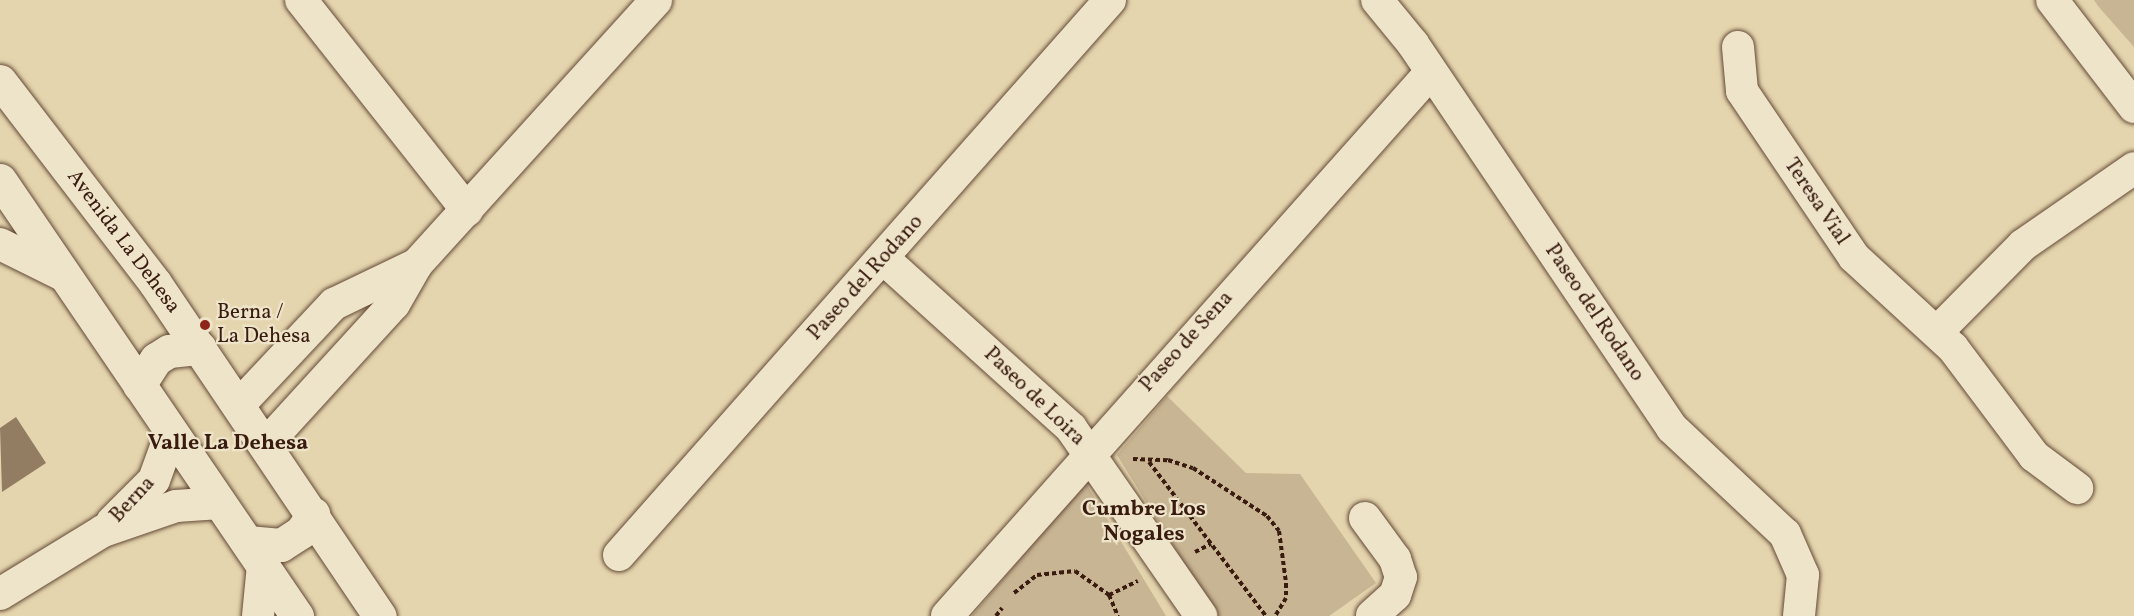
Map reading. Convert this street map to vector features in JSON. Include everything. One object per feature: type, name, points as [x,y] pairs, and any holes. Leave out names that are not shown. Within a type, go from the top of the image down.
[{"type":"street","points":[[301,0],[467,210]]},
{"type":"street","points":[[266,444],[394,304],[417,264],[656,0]]},
{"type":"street","name":"Paseo del Rodano","points":[[619,555],[884,259],[1110,0]]},
{"type":"street","name":"Paseo del Rodano","points":[[1377,0],[1431,72],[1672,428],[1785,534],[1803,575],[1799,616]]},
{"type":"street","points":[[2052,0],[2134,107]]},
{"type":"street","name":"Teresa Vial","points":[[1737,47],[1742,91],[1841,240],[1883,289],[1937,332],[2034,456],[2077,488]]},
{"type":"street","name":"Paseo de Sena","points":[[948,616],[1089,452],[1431,72]]},
{"type":"street","name":"Avenida La Dehesa","points":[[0,81],[200,348],[380,616]]},
{"type":"street","points":[[1937,332],[2023,245],[2134,168]]},
{"type":"street","points":[[0,180],[297,616]]},
{"type":"street","points":[[0,244],[65,276]]},
{"type":"street","name":"Paseo de Loira","points":[[884,259],[1048,405],[1089,452],[1201,616]]},
{"type":"street","points":[[239,405],[334,304],[417,264]]},
{"type":"street","points":[[139,385],[156,359],[169,351],[200,348]]},
{"type":"street","name":"Berna","points":[[103,531],[154,480],[171,433]]},
{"type":"street","name":"Berna","points":[[0,594],[103,531],[176,506],[220,503]]},
{"type":"street","points":[[255,554],[281,545],[301,532],[313,514]]},
{"type":"street","points":[[1365,518],[1395,559],[1401,577],[1395,595],[1372,616]]},
{"type":"street","points":[[255,554],[258,616]]},
{"type":"path","points":[[1089,452],[1149,462],[1168,460],[1193,468],[1267,516],[1279,531],[1286,583],[1286,598],[1275,616]]},
{"type":"path","points":[[1149,462],[1266,616]]},
{"type":"path","points":[[996,616],[1037,575],[1075,572],[1109,595],[1118,616]]},
{"type":"shaded area","points":[[2094,0],[2134,0],[2134,47],[2098,6]]},
{"type":"shaded area","points":[[1167,396],[1246,473],[1300,474],[1376,583],[1329,616],[1217,616],[1117,455]]},
{"type":"shaded area","points":[[1085,482],[1166,616],[972,616]]},
{"type":"building","points":[[16,417],[46,463],[2,492],[0,428]]},
{"type":"place","name":"Berna / La Dehesa","points":[[205,325]]},
{"type":"district","name":"Valle La Dehesa","points":[[228,444]]},
{"type":"district","name":"Cumbre Los Nogales","points":[[1144,522]]}]
